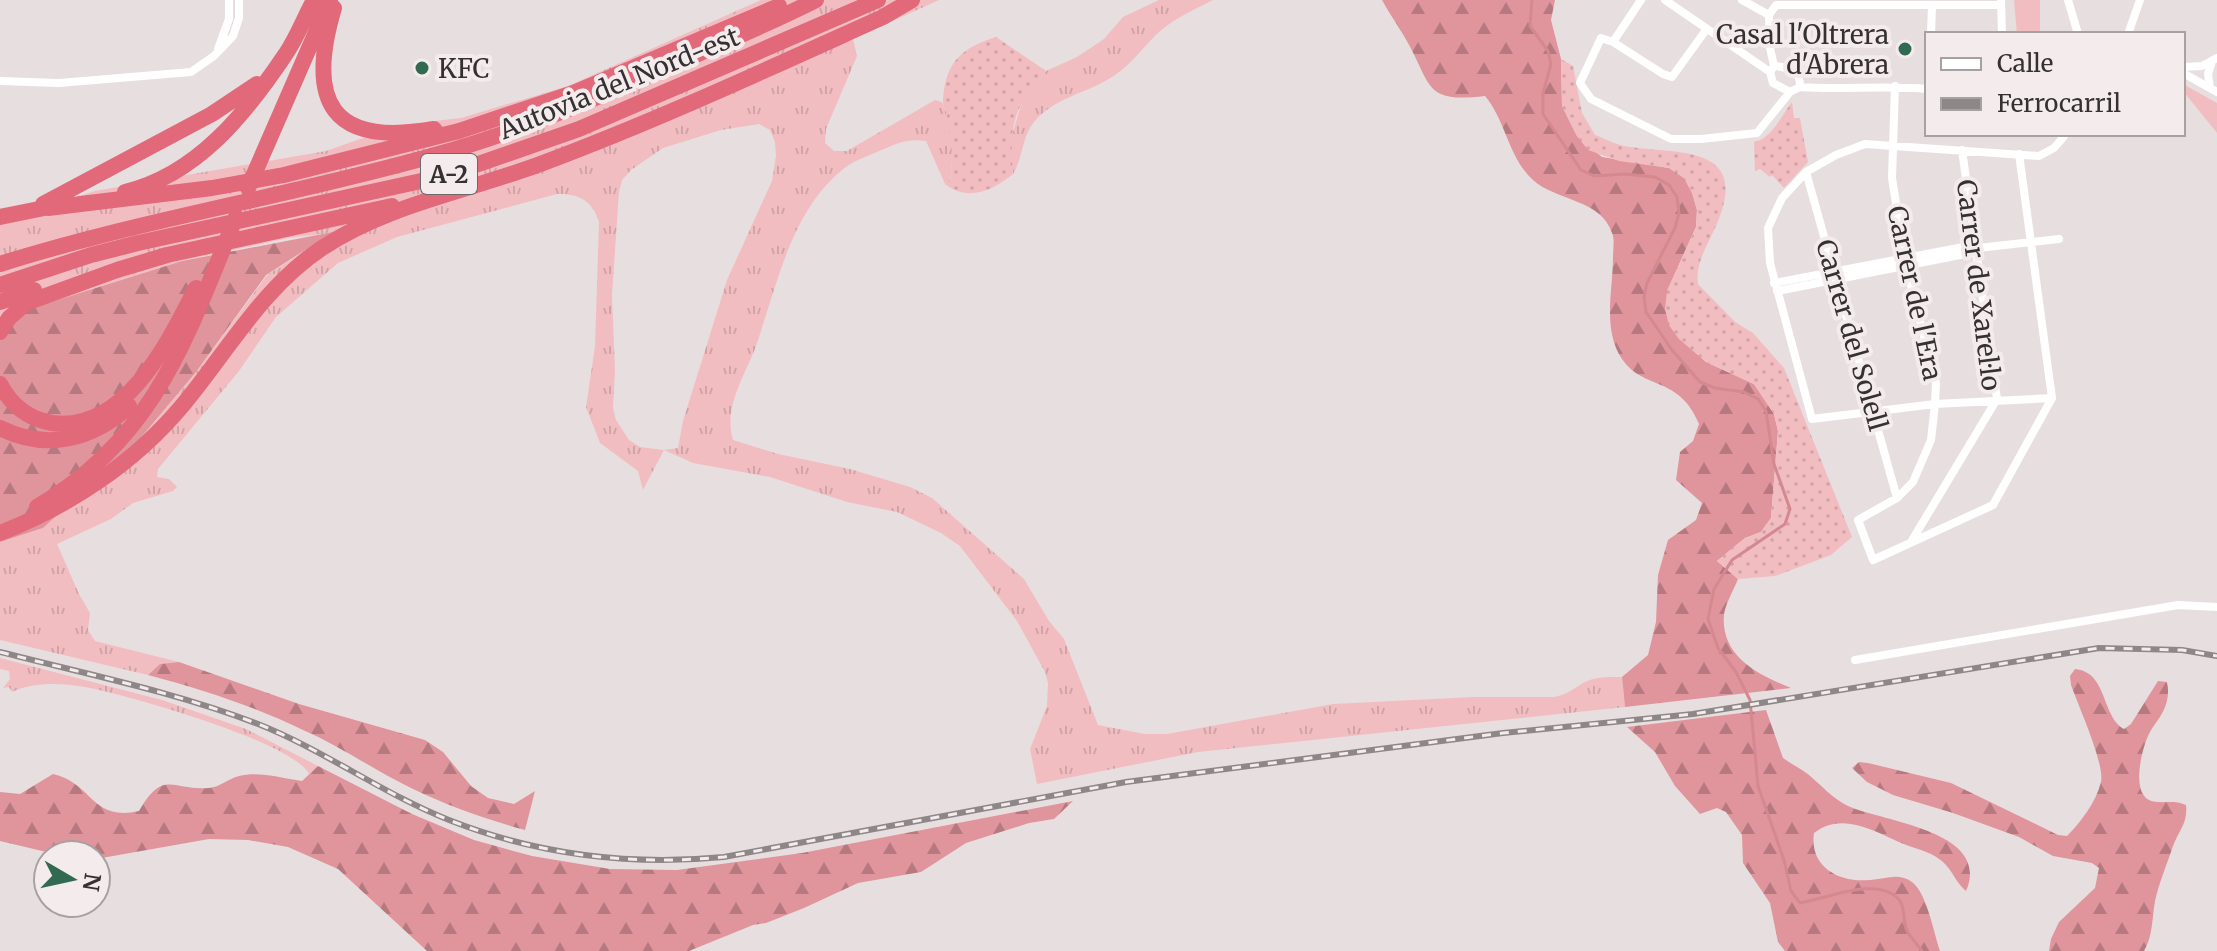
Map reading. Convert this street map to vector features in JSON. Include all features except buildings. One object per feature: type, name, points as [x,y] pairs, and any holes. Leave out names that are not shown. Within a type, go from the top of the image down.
[{"type":"highway","points":[[0,217],[134,190],[186,165],[225,132],[286,53],[317,0]]},
{"type":"highway","points":[[0,526],[48,500],[95,465],[121,440],[163,384],[180,351],[201,290],[266,135],[317,0]]},
{"type":"highway","points":[[266,135],[330,0]]},
{"type":"highway","points":[[337,0],[324,52],[322,75],[331,106],[354,127],[384,134],[494,119]]},
{"type":"highway","points":[[48,208],[199,190],[284,175],[391,150],[573,93],[794,0]]},
{"type":"highway","name":"Autovia del Nord-est","points":[[0,264],[110,231],[375,171],[506,134],[629,84],[816,0]]},
{"type":"highway","name":"Autovia del Nord-est","points":[[0,285],[138,243],[444,176],[579,129],[878,0]]},
{"type":"highway","points":[[0,332],[9,318],[26,303],[117,270],[167,255],[417,202],[524,170],[622,133],[883,17],[912,0]]},
{"type":"highway","points":[[0,227],[212,114],[271,74]]},
{"type":"highway","points":[[0,533],[52,510],[135,453],[182,406],[287,274],[333,242],[417,202]]},
{"type":"highway","points":[[0,302],[66,279],[117,270]]},
{"type":"highway","points":[[0,384],[18,408],[39,420],[68,423],[102,413],[124,398],[149,370],[201,290]]},
{"type":"highway","points":[[0,428],[20,436],[55,441],[81,436],[106,425],[141,391],[201,290]]},
{"type":"street","points":[[214,56],[229,19],[229,0]]},
{"type":"street","points":[[0,81],[59,83],[191,72],[214,56],[233,36],[239,18],[239,0]]},
{"type":"street","points":[[1613,42],[1641,0]]},
{"type":"street","points":[[1665,0],[1706,30],[1772,69],[1787,67],[1796,73],[1800,87]]},
{"type":"street","points":[[2068,0],[2077,32]]},
{"type":"street","points":[[2129,32],[2140,0]]},
{"type":"street","points":[[1744,1],[1776,5],[2001,2],[2003,32]]},
{"type":"street","points":[[1744,1],[1769,15]]},
{"type":"street","points":[[1776,5],[1769,15],[1773,83],[1790,92]]},
{"type":"street","points":[[1931,32],[1932,5]]},
{"type":"street","points":[[1706,30],[1672,77],[1601,38],[1580,83],[1591,99],[1671,139],[1757,133],[1790,92],[1800,87],[1839,90],[1895,86],[1925,89]]},
{"type":"street","points":[[2185,70],[2215,60]]},
{"type":"street","points":[[2213,90],[2208,74],[2215,60]]},
{"type":"street","points":[[2185,71],[2213,90]]},
{"type":"street","name":"Carrer de l'Era","points":[[1895,86],[1892,178],[1905,262],[1936,383],[1935,404],[1931,440],[1913,482],[1897,498],[1858,520],[1873,560],[1911,542]]},
{"type":"street","points":[[2052,398],[1935,404],[1812,419],[1776,287],[1768,228],[1782,198],[1806,172],[1836,155],[1865,144],[2039,156],[2054,148],[2064,136]]},
{"type":"street","name":"Carrer de Xarel·lo","points":[[1911,542],[1997,399],[1962,150]]},
{"type":"street","points":[[1911,542],[1993,505],[2052,398],[2019,154]]},
{"type":"street","name":"Carrer del Solell","points":[[1806,172],[1897,498]]},
{"type":"street","points":[[1776,287],[1976,248],[2059,239]]},
{"type":"street","points":[[1855,660],[2178,605],[2214,609]]},
{"type":"green space","points":[[761,0],[939,0],[853,39],[857,56],[826,129],[825,143],[834,151],[847,151],[935,100],[942,102],[952,140],[950,180],[945,184],[926,141],[913,140],[854,162],[824,188],[797,229],[778,276],[756,346],[733,404],[733,440],[778,454],[850,469],[910,487],[932,498],[1024,579],[1049,621],[1064,639],[1098,725],[1145,734],[1167,734],[1333,704],[1473,697],[1554,697],[1588,681],[1607,677],[1622,677],[1625,707],[1198,752],[1037,784],[1030,749],[1047,706],[1045,672],[1017,621],[960,546],[941,533],[897,512],[847,502],[770,477],[693,463],[664,450],[643,490],[638,471],[600,443],[586,407],[595,346],[599,222],[589,204],[565,194],[397,237],[338,263],[276,317],[239,371],[158,469],[157,477],[169,479],[177,487],[173,491],[133,503],[111,519],[57,544],[90,613],[88,630],[95,641],[179,662],[160,664],[148,675],[0,640],[0,542],[43,528],[138,441],[196,372],[267,275],[331,233],[288,238],[182,261],[0,318],[0,222],[95,191],[326,151],[400,125],[461,118],[568,86]],"holes":[[[759,124],[770,130],[775,142],[772,181],[727,280],[683,421],[678,448],[640,447],[629,440],[616,420],[613,408],[612,295],[622,180],[663,148],[721,130]]]},
{"type":"green space","points":[[1159,0],[1213,0],[1165,27],[1130,63],[1109,79],[1043,113],[1030,128],[1013,174],[1010,142],[1024,95],[1046,71],[1077,57],[1104,39],[1123,17]]},
{"type":"green space","points":[[1382,0],[1555,0],[1551,20],[1561,59],[1562,106],[1577,136],[1602,157],[1669,168],[1684,178],[1697,210],[1696,227],[1667,291],[1669,325],[1706,362],[1754,384],[1774,414],[1778,431],[1771,518],[1761,532],[1745,538],[1717,561],[1738,579],[1725,610],[1724,629],[1728,642],[1744,662],[1766,677],[1791,688],[1625,707],[1622,677],[1648,655],[1656,622],[1658,575],[1668,540],[1696,520],[1702,503],[1676,480],[1680,452],[1693,441],[1699,424],[1682,398],[1672,390],[1640,376],[1622,359],[1616,347],[1610,322],[1613,239],[1606,222],[1588,207],[1533,180],[1518,161],[1498,116],[1485,96],[1451,97],[1433,89]]},
{"type":"green space","points":[[2014,0],[2040,0],[2040,32],[2017,32]]},
{"type":"green space","points":[[996,37],[1046,71],[1026,96],[1016,118],[1012,143],[1013,174],[980,192],[962,192],[945,184],[950,180],[952,156],[943,101],[945,86],[952,66],[965,51]]},
{"type":"green space","points":[[1561,59],[1573,66],[1582,113],[1595,135],[1626,146],[1690,154],[1706,159],[1718,168],[1725,181],[1725,200],[1700,261],[1698,284],[1735,322],[1753,333],[1784,368],[1852,537],[1831,555],[1775,576],[1738,579],[1717,561],[1745,538],[1761,532],[1771,518],[1778,431],[1774,414],[1754,384],[1706,362],[1679,339],[1669,325],[1665,309],[1667,291],[1696,227],[1697,210],[1684,178],[1669,168],[1619,161],[1588,150],[1562,106]]},
{"type":"green space","points":[[2185,85],[2217,103],[2217,133],[2185,93]]},
{"type":"green space","points":[[1792,102],[1794,118],[1800,118],[1808,162],[1784,188],[1772,175],[1770,177],[1760,169],[1755,171],[1754,142],[1771,131]]},
{"type":"green space","points":[[333,232],[266,275],[196,372],[138,441],[43,528],[0,542],[0,318],[182,261]]},
{"type":"green space","points":[[0,658],[162,700],[246,729],[318,766],[309,774],[297,761],[243,735],[173,710],[110,693],[61,684],[31,686],[12,692],[9,687],[3,688],[10,679],[9,671],[0,669]]},
{"type":"green space","points":[[179,662],[299,704],[425,740],[443,752],[471,786],[488,798],[514,804],[535,791],[525,830],[425,795],[317,736],[265,713],[148,675],[160,664]]},
{"type":"green space","points":[[2075,669],[2093,678],[2111,715],[2124,729],[2131,724],[2158,681],[2167,682],[2165,707],[2144,749],[2140,788],[2149,800],[2181,803],[2186,805],[2186,811],[2159,887],[2151,933],[2144,951],[2049,951],[2059,922],[2095,888],[2099,868],[2092,863],[2053,856],[2019,837],[1893,795],[1867,782],[1852,768],[1859,762],[1868,763],[1951,783],[2058,835],[2067,836],[2096,797],[2101,782],[2095,749],[2071,685],[2070,676]]},
{"type":"green space","points":[[1766,710],[1783,758],[1809,775],[1837,800],[1864,812],[1930,832],[1950,842],[1964,855],[1970,871],[1966,891],[1935,856],[1862,826],[1837,823],[1814,833],[1816,855],[1821,864],[1837,875],[1858,880],[1897,877],[1912,882],[1926,904],[1940,951],[1785,951],[1778,942],[1770,903],[1743,863],[1742,835],[1726,812],[1717,808],[1700,814],[1675,786],[1655,752],[1627,727]]},
{"type":"green space","points":[[318,766],[412,814],[474,840],[532,856],[610,869],[677,870],[802,853],[1073,801],[1054,819],[1029,823],[966,843],[921,872],[858,883],[804,908],[689,951],[427,951],[338,869],[288,847],[248,840],[209,839],[112,856],[112,839],[32,839],[32,849],[0,841],[0,792],[20,794],[53,774],[77,785],[101,806],[123,813],[139,811],[155,790],[170,784],[209,788],[239,776],[254,774],[302,781]]},
{"type":"waterway","points":[[1532,0],[1530,26],[1548,51],[1551,64],[1543,93],[1543,114],[1581,170],[1594,176],[1624,174],[1655,177],[1669,185],[1677,197],[1679,213],[1675,228],[1647,283],[1644,297],[1646,312],[1672,350],[1700,382],[1715,388],[1744,392],[1758,399],[1766,411],[1774,464],[1790,509],[1785,524],[1732,560],[1714,589],[1708,619],[1718,648],[1736,672],[1750,700],[1758,786],[1784,860],[1791,891],[1800,903],[1852,890],[1880,889],[1891,893],[1902,904],[1907,931],[1922,951]]},
{"type":"railway","points":[[0,652],[163,693],[258,724],[425,809],[482,832],[584,855],[653,860],[724,857],[1126,782],[1503,733],[1693,714],[2099,648],[2182,650],[2217,656]]},
{"type":"place","name":"Casal l'Oltrera d'Abrera","points":[[1905,49]]},
{"type":"place","name":"KFC","points":[[422,68]]}]
